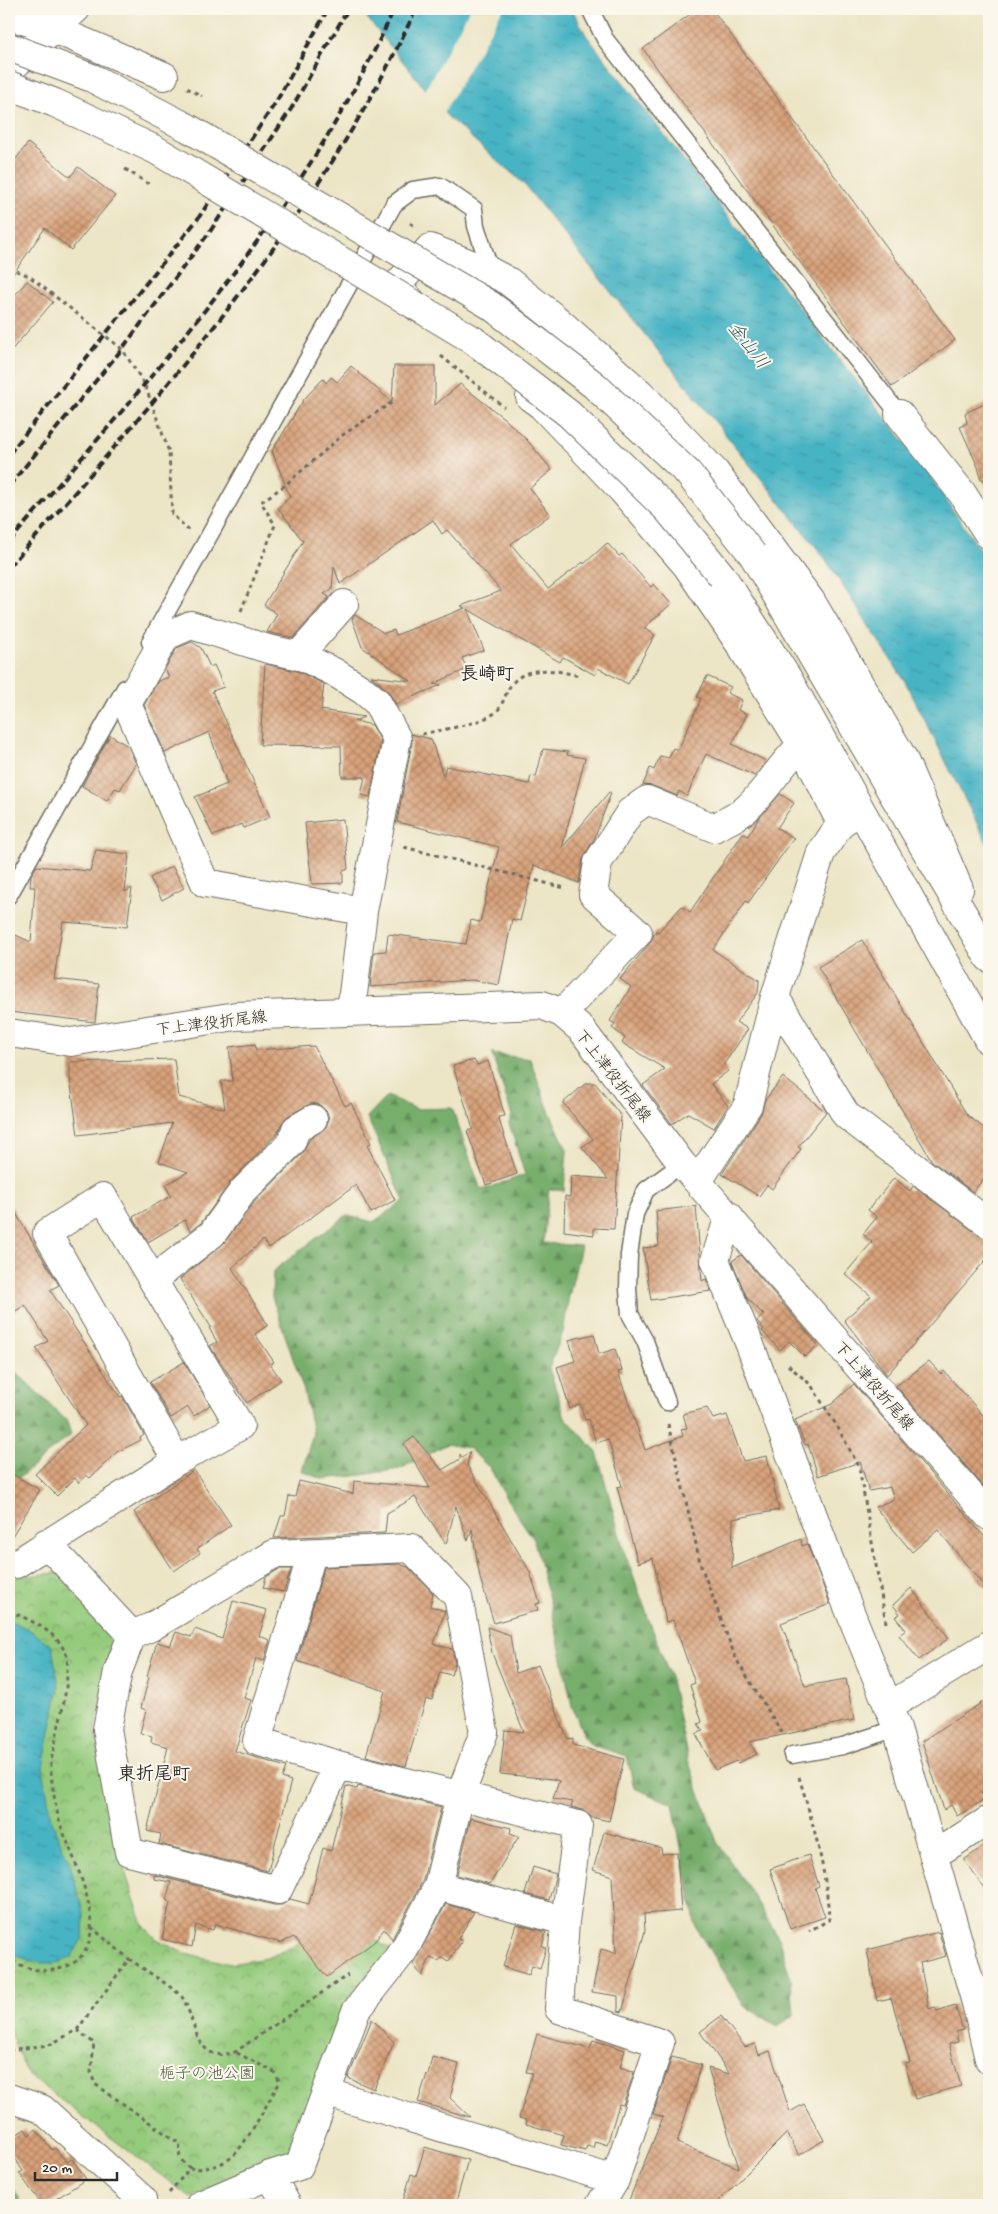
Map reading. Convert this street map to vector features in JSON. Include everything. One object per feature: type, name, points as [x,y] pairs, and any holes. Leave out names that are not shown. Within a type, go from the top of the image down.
[{"type":"street","points":[[9,70],[76,9]]},
{"type":"street","points":[[10,14],[54,29],[164,76]]},
{"type":"street","points":[[9,47],[92,78],[188,128],[490,305],[594,385],[688,473],[753,555],[985,949]]},
{"type":"street","points":[[9,85],[55,102],[156,150],[473,340],[569,414],[668,510],[722,576],[787,677],[851,817]]},
{"type":"street","points":[[985,949],[903,758],[811,601],[715,472],[640,393],[556,319],[508,281],[491,272],[430,248],[396,286],[454,344],[498,373],[541,405],[622,490],[687,566],[851,817],[989,1041]]},
{"type":"street","points":[[899,414],[962,493],[989,535]]},
{"type":"street","points":[[298,656],[344,604]]},
{"type":"street","points":[[351,1011],[363,911],[397,739],[377,702],[364,690],[334,672],[298,656],[191,625],[166,636],[127,704],[206,883],[363,911]]},
{"type":"street","points":[[562,1013],[638,933],[593,894],[598,862],[630,812],[647,800],[714,828],[743,812],[759,796],[788,757],[802,744]]},
{"type":"street","points":[[690,1173],[748,1105],[775,997],[821,853],[851,817]]},
{"type":"street","points":[[775,997],[846,1115],[989,1224]]},
{"type":"street","name":"下上津役折尾線","points":[[9,1033],[71,1042],[236,1016],[542,1005],[562,1013],[582,1030],[690,1173],[989,1516]]},
{"type":"street","points":[[154,1279],[212,1234],[243,1191],[291,1143],[296,1129],[313,1119]]},
{"type":"street","points":[[9,1564],[16,1564],[46,1543],[177,1461],[240,1426],[154,1279],[103,1197],[47,1233],[177,1461]]},
{"type":"street","points":[[729,1216],[715,1260],[750,1345],[832,1568],[892,1718],[934,1855],[983,1999],[989,2059]]},
{"type":"street","points":[[46,1543],[132,1635]]},
{"type":"street","points":[[200,2205],[270,2175],[299,2166],[328,2093],[356,2011],[404,1950],[438,1886],[460,1796],[484,1732],[458,1597],[411,1548],[312,1554],[274,1554],[151,1627],[132,1635],[118,1671],[107,1729],[130,1852],[278,1890],[338,1764]]},
{"type":"street","points":[[312,1554],[257,1741],[578,1826],[565,1921],[559,2009],[660,2042],[615,2180],[600,2205]]},
{"type":"street","points":[[892,1718],[989,1645]]},
{"type":"street","points":[[934,1855],[989,1820]]},
{"type":"street","points":[[438,1886],[565,1921]]},
{"type":"street","points":[[328,2093],[615,2180]]},
{"type":"street","points":[[9,2098],[42,2109],[148,2202]]},
{"type":"street","points":[[270,2175],[287,2205]]},
{"type":"lane","points":[[590,9],[605,39],[899,414]]},
{"type":"lane","points":[[9,895],[394,204],[413,190],[440,186],[474,209],[476,226],[491,272]]},
{"type":"lane","points":[[667,1402],[645,1341],[630,1314],[628,1289],[629,1255],[635,1214],[646,1190],[690,1173]]},
{"type":"lane","points":[[792,1755],[843,1746],[892,1718]]},
{"type":"path","points":[[9,268],[29,276],[122,349],[145,386],[169,452],[172,514],[204,545]]},
{"type":"path","points":[[439,354],[511,413]]},
{"type":"path","points":[[231,637],[275,525],[261,502],[284,486],[344,434],[394,401]]},
{"type":"path","points":[[397,739],[475,722],[496,712],[512,683],[531,671],[559,670],[579,676]]},
{"type":"path","points":[[377,841],[593,894]]},
{"type":"path","points":[[781,1358],[811,1385],[838,1428],[859,1467],[879,1574],[886,1625]]},
{"type":"path","points":[[667,1402],[668,1429],[701,1566],[736,1659],[760,1694],[789,1745],[809,1807],[828,1894],[828,1920],[809,1932]]},
{"type":"path","points":[[9,1611],[33,1621],[50,1634],[67,1657],[67,1686],[50,1764],[59,1819],[84,1884],[91,1927],[90,1942],[82,1954],[70,1966],[56,1970],[42,1970],[20,1967],[9,1958]]},
{"type":"path","points":[[91,1927],[129,1959],[182,1996],[199,2042],[211,2054],[222,2056],[235,2052],[342,1979]]},
{"type":"path","points":[[9,2050],[49,2045],[77,2030],[129,1959]]},
{"type":"path","points":[[77,2030],[94,2042],[91,2073],[95,2084],[180,2144],[179,2154],[181,2162],[190,2168],[198,2170],[209,2168],[235,2154],[280,2082],[274,2072],[235,2052]]},
{"type":"path","points":[[148,2202],[190,2168]]},
{"type":"green space","points":[[492,1054],[530,1059],[548,1108],[567,1150],[564,1191],[549,1189],[543,1243],[581,1246],[569,1296],[563,1332],[549,1368],[565,1417],[597,1452],[624,1551],[671,1680],[688,1760],[717,1842],[750,1890],[778,1937],[791,1980],[794,2015],[778,2026],[744,2006],[696,1928],[673,1804],[634,1788],[627,1756],[592,1745],[584,1736],[572,1706],[550,1602],[534,1540],[506,1498],[490,1468],[468,1448],[447,1444],[400,1469],[321,1479],[302,1471],[313,1433],[304,1391],[272,1297],[273,1271],[347,1215],[373,1222],[404,1201],[367,1117],[387,1096],[417,1109],[452,1108],[481,1190],[525,1175],[509,1123],[512,1116]]},
{"type":"green space","points":[[9,1360],[15,1371],[67,1421],[71,1435],[13,1482],[9,1479]]},
{"type":"green space","name":"梔子の池公園","points":[[65,1572],[113,1627],[114,1648],[95,1729],[122,1863],[143,1925],[157,1939],[181,1952],[230,1964],[267,1958],[294,1946],[340,1917],[394,1952],[290,2158],[191,2198],[28,2075],[9,2030],[9,1578]]},
{"type":"green space","points":[[9,2180],[23,2205],[9,2205]]},
{"type":"water","name":"金山川","points":[[360,9],[572,9],[586,35],[920,462],[989,563],[989,847],[906,683],[824,557],[523,183],[448,117]]},
{"type":"water","points":[[9,1620],[30,1630],[52,1646],[59,1687],[43,1767],[51,1821],[70,1864],[84,1915],[83,1937],[71,1958],[55,1963],[41,1963],[29,1960],[14,1955],[9,1949]]},
{"type":"pier","points":[[470,9],[503,9],[443,114],[424,92]]},
{"type":"building","points":[[697,9],[712,9],[955,340],[892,387],[643,49]]},
{"type":"building","points":[[28,143],[70,177],[78,167],[115,196],[71,250],[45,228],[9,280],[9,168]]},
{"type":"building","points":[[27,281],[53,302],[9,353],[9,302]]},
{"type":"building","points":[[351,366],[392,402],[394,366],[435,366],[435,405],[460,384],[505,419],[527,440],[552,470],[530,488],[550,515],[511,544],[548,589],[583,562],[584,564],[607,543],[619,556],[622,554],[651,587],[654,584],[671,604],[644,628],[655,635],[628,684],[598,668],[595,675],[563,657],[560,662],[467,609],[484,650],[462,658],[467,669],[433,684],[441,685],[396,704],[387,690],[371,676],[411,681],[362,647],[352,619],[355,615],[384,633],[394,630],[396,635],[465,608],[461,606],[501,591],[447,530],[442,534],[433,520],[340,584],[334,566],[332,589],[324,594],[329,597],[293,638],[267,632],[277,614],[264,605],[303,541],[278,508],[290,497],[272,451],[304,399],[323,379],[326,383],[331,377],[337,382]]},
{"type":"building","points":[[989,402],[989,493],[983,479],[981,479],[978,467],[960,427],[967,423],[965,413]]},
{"type":"building","points":[[192,642],[201,648],[210,667],[214,665],[224,687],[212,691],[270,817],[244,828],[242,824],[213,836],[195,797],[227,784],[209,732],[165,753],[144,705],[158,681],[169,677],[165,669],[177,648]]},
{"type":"building","points":[[265,664],[297,671],[324,684],[321,710],[364,717],[354,721],[372,725],[381,741],[370,797],[361,795],[365,777],[342,777],[341,746],[260,745]]},
{"type":"building","points":[[707,676],[731,687],[727,693],[742,700],[738,710],[747,714],[732,744],[766,761],[755,776],[706,754],[687,796],[679,791],[677,796],[653,786],[643,785],[650,768],[654,770],[660,756],[669,758],[673,748],[678,750],[701,699],[697,697]]},
{"type":"building","points":[[411,734],[431,739],[443,776],[446,766],[529,784],[531,776],[536,777],[543,749],[568,752],[567,755],[585,758],[562,848],[609,792],[611,793],[595,837],[583,859],[579,883],[534,865],[520,921],[512,919],[499,985],[472,980],[370,987],[374,952],[386,951],[388,934],[466,944],[471,920],[480,922],[499,847],[397,822],[412,742]]},
{"type":"building","points":[[110,735],[128,746],[136,764],[120,790],[115,788],[107,801],[82,786]]},
{"type":"building","points":[[780,794],[794,803],[777,828],[794,838],[748,903],[746,901],[713,950],[759,980],[758,993],[736,1022],[748,1029],[724,1064],[728,1071],[711,1084],[728,1106],[714,1128],[688,1113],[672,1124],[643,1085],[665,1069],[622,1043],[625,1038],[612,1028],[615,1024],[610,1021],[631,987],[620,979],[649,944],[656,931],[658,932],[682,906],[690,912],[743,833],[748,836],[759,818]]},
{"type":"building","points":[[343,819],[348,869],[343,871],[343,883],[312,884],[305,823]]},
{"type":"building","points":[[96,850],[129,854],[125,892],[132,888],[127,927],[63,922],[54,979],[99,984],[95,1022],[9,1012],[9,932],[31,942],[35,887],[30,887],[31,875],[37,866],[90,871]]},
{"type":"building","points":[[172,866],[184,888],[162,900],[150,878]]},
{"type":"building","points":[[862,940],[967,1115],[989,1132],[989,1172],[973,1192],[932,1161],[818,967]]},
{"type":"building","points":[[255,1044],[256,1050],[314,1046],[345,1106],[351,1103],[371,1143],[367,1145],[395,1200],[371,1213],[356,1185],[269,1248],[263,1240],[232,1268],[268,1325],[255,1334],[274,1362],[270,1364],[281,1380],[247,1403],[210,1346],[217,1342],[209,1328],[211,1327],[180,1279],[224,1243],[255,1201],[302,1154],[309,1140],[326,1127],[329,1119],[327,1112],[320,1105],[312,1103],[288,1116],[277,1134],[232,1180],[201,1223],[190,1231],[185,1220],[148,1242],[133,1217],[171,1196],[165,1185],[188,1172],[159,1162],[172,1123],[78,1135],[70,1078],[70,1062],[174,1059],[179,1097],[225,1109],[221,1081],[233,1081],[229,1047]]},
{"type":"building","points":[[474,1060],[477,1065],[488,1061],[505,1116],[498,1117],[517,1174],[486,1185],[467,1131],[473,1129],[453,1066]]},
{"type":"building","points":[[783,1077],[826,1112],[798,1147],[801,1149],[772,1189],[767,1185],[759,1196],[722,1174],[761,1114],[765,1100]]},
{"type":"building","points":[[586,1083],[595,1083],[621,1116],[614,1229],[594,1228],[594,1235],[564,1231],[565,1196],[570,1197],[571,1176],[608,1179],[582,1147],[593,1139],[563,1103]]},
{"type":"building","points":[[894,1178],[910,1191],[913,1186],[980,1236],[987,1239],[989,1241],[989,1256],[887,1375],[844,1320],[871,1296],[845,1274],[872,1242],[863,1234],[877,1217],[868,1210]]},
{"type":"building","points":[[9,1202],[59,1285],[50,1290],[120,1397],[122,1396],[144,1435],[140,1438],[141,1440],[117,1452],[90,1478],[86,1475],[79,1483],[75,1478],[57,1496],[35,1474],[86,1425],[36,1348],[48,1341],[25,1305],[9,1315]]},
{"type":"building","points":[[696,1206],[702,1281],[706,1279],[711,1291],[651,1300],[643,1248],[659,1246],[656,1211]]},
{"type":"building","points":[[741,1255],[818,1345],[805,1357],[789,1341],[780,1350],[762,1331],[764,1329],[757,1321],[764,1315],[747,1298],[732,1261]]},
{"type":"building","points":[[594,1334],[599,1354],[615,1349],[622,1371],[618,1372],[645,1450],[683,1436],[681,1429],[687,1428],[683,1414],[707,1408],[713,1419],[727,1415],[743,1461],[767,1456],[779,1510],[733,1519],[732,1568],[801,1539],[802,1546],[807,1544],[830,1604],[781,1623],[805,1686],[846,1679],[854,1720],[749,1742],[757,1754],[738,1763],[736,1761],[715,1770],[696,1734],[703,1731],[698,1724],[702,1722],[690,1685],[695,1683],[673,1620],[666,1622],[653,1558],[638,1563],[617,1487],[622,1486],[608,1439],[596,1443],[589,1419],[585,1420],[580,1404],[570,1409],[557,1367],[575,1361],[569,1340]]},
{"type":"building","points":[[929,1361],[941,1374],[944,1371],[989,1422],[989,1485],[985,1488],[896,1386]]},
{"type":"building","points":[[184,1362],[210,1405],[194,1416],[188,1407],[171,1418],[150,1382]]},
{"type":"building","points":[[854,1384],[989,1542],[989,1592],[938,1530],[912,1552],[875,1507],[894,1499],[890,1487],[869,1491],[860,1462],[818,1476],[808,1444],[805,1445],[795,1420],[832,1404]]},
{"type":"building","points":[[414,1437],[442,1470],[460,1459],[460,1454],[462,1458],[470,1452],[467,1465],[530,1572],[540,1603],[536,1604],[538,1610],[494,1623],[480,1578],[472,1529],[468,1541],[456,1506],[446,1544],[415,1497],[387,1513],[385,1533],[274,1538],[281,1516],[285,1516],[289,1496],[295,1497],[299,1481],[353,1494],[354,1481],[430,1488],[404,1444]]},
{"type":"building","points":[[194,1470],[231,1525],[197,1549],[200,1553],[174,1571],[134,1512]]},
{"type":"building","points":[[9,1472],[40,1490],[9,1541]]},
{"type":"building","points":[[399,1564],[408,1567],[433,1593],[430,1606],[445,1611],[434,1644],[452,1649],[455,1663],[451,1675],[440,1672],[432,1700],[426,1699],[406,1766],[366,1756],[385,1691],[297,1661],[324,1567]]},
{"type":"building","points":[[279,1569],[291,1569],[284,1592],[263,1588],[266,1577]]},
{"type":"building","points":[[911,1588],[949,1638],[919,1660],[899,1635],[906,1630],[895,1617],[900,1614],[893,1605]]},
{"type":"building","points":[[233,1601],[267,1610],[259,1636],[270,1640],[264,1661],[256,1658],[244,1698],[251,1700],[235,1751],[286,1767],[282,1778],[291,1781],[268,1871],[159,1844],[161,1834],[147,1831],[168,1747],[151,1742],[152,1736],[140,1733],[146,1710],[141,1708],[149,1677],[147,1676],[157,1642],[170,1646],[176,1632],[191,1637],[195,1629],[222,1639]]},
{"type":"building","points":[[487,1627],[510,1635],[516,1673],[538,1665],[567,1738],[573,1739],[573,1745],[624,1759],[609,1821],[591,1817],[582,1810],[571,1807],[573,1802],[553,1799],[559,1781],[500,1774],[505,1730],[524,1732],[492,1653]]},
{"type":"building","points":[[989,1698],[989,1788],[981,1793],[985,1799],[957,1816],[951,1805],[944,1810],[922,1741]]},
{"type":"building","points":[[346,1786],[357,1789],[358,1786],[441,1807],[423,1880],[392,1939],[384,1929],[375,1941],[327,1977],[294,1937],[281,1943],[215,1924],[213,1930],[196,1925],[192,1947],[162,1939],[170,1902],[166,1900],[171,1882],[154,1879],[154,1875],[274,1905],[282,1905],[290,1899],[309,1904],[323,1848],[331,1851]]},
{"type":"building","points":[[471,1818],[511,1828],[510,1833],[519,1836],[490,1884],[457,1875]]},
{"type":"building","points":[[604,1832],[661,1848],[662,1854],[677,1853],[681,1911],[644,1914],[645,1931],[622,2012],[618,2011],[618,1996],[592,1992],[601,1949],[616,1953],[612,1876],[593,1870]]},
{"type":"building","points":[[989,1842],[989,1895],[964,1860]]},
{"type":"building","points":[[809,1855],[819,1886],[815,1888],[825,1917],[790,1929],[770,1869]]},
{"type":"building","points":[[533,1867],[556,1874],[549,1900],[525,1894]]},
{"type":"building","points":[[446,1904],[474,1912],[458,1939],[462,1941],[448,1962],[442,1958],[438,1961],[430,1958],[422,1976],[413,1964]]},
{"type":"building","points":[[516,1924],[546,1932],[542,1946],[546,1948],[540,1969],[532,1966],[529,1975],[503,1967]]},
{"type":"building","points":[[939,1932],[946,1956],[920,1963],[929,2009],[935,2007],[937,2011],[955,2005],[963,2030],[956,2032],[958,2042],[949,2044],[961,2086],[915,2099],[905,2064],[910,2063],[891,1998],[877,2001],[867,1950]]},
{"type":"building","points":[[721,2016],[745,2047],[755,2044],[759,2055],[770,2051],[790,2112],[804,2104],[824,2140],[799,2155],[787,2133],[715,2205],[627,2205],[663,2117],[653,2114],[672,2057],[701,2065],[677,2143],[739,2168],[708,2068],[730,2074],[700,2032]]},
{"type":"building","points":[[372,2019],[394,2042],[374,2089],[348,2078]]},
{"type":"building","points":[[537,2034],[590,2049],[593,2040],[625,2050],[620,2067],[634,2072],[623,2105],[619,2104],[607,2145],[595,2141],[593,2148],[587,2146],[585,2151],[561,2145],[564,2135],[526,2124],[527,2120],[519,2118],[532,2073],[526,2072]]},
{"type":"building","points":[[432,2057],[459,2064],[450,2098],[470,2117],[418,2102],[428,2075]]},
{"type":"building","points":[[25,2129],[29,2135],[36,2129],[52,2150],[55,2148],[67,2162],[72,2159],[86,2179],[47,2205],[42,2205],[19,2173],[23,2171],[9,2150],[9,2139]]},
{"type":"building","points":[[425,2147],[468,2160],[455,2205],[402,2205],[411,2174],[416,2176]]},
{"type":"railway","points":[[9,454],[197,220],[276,102],[328,9]]},
{"type":"railway","points":[[9,486],[122,349],[211,230],[291,109],[348,9]]},
{"type":"railway","points":[[9,542],[170,354],[270,223],[316,154],[357,83],[394,9]]},
{"type":"railway","points":[[9,567],[179,370],[284,233],[333,161],[377,86],[416,9]]},
{"type":"district","name":"長崎町","points":[[487,673]]},
{"type":"district","name":"東折尾町","points":[[154,1773]]}]
